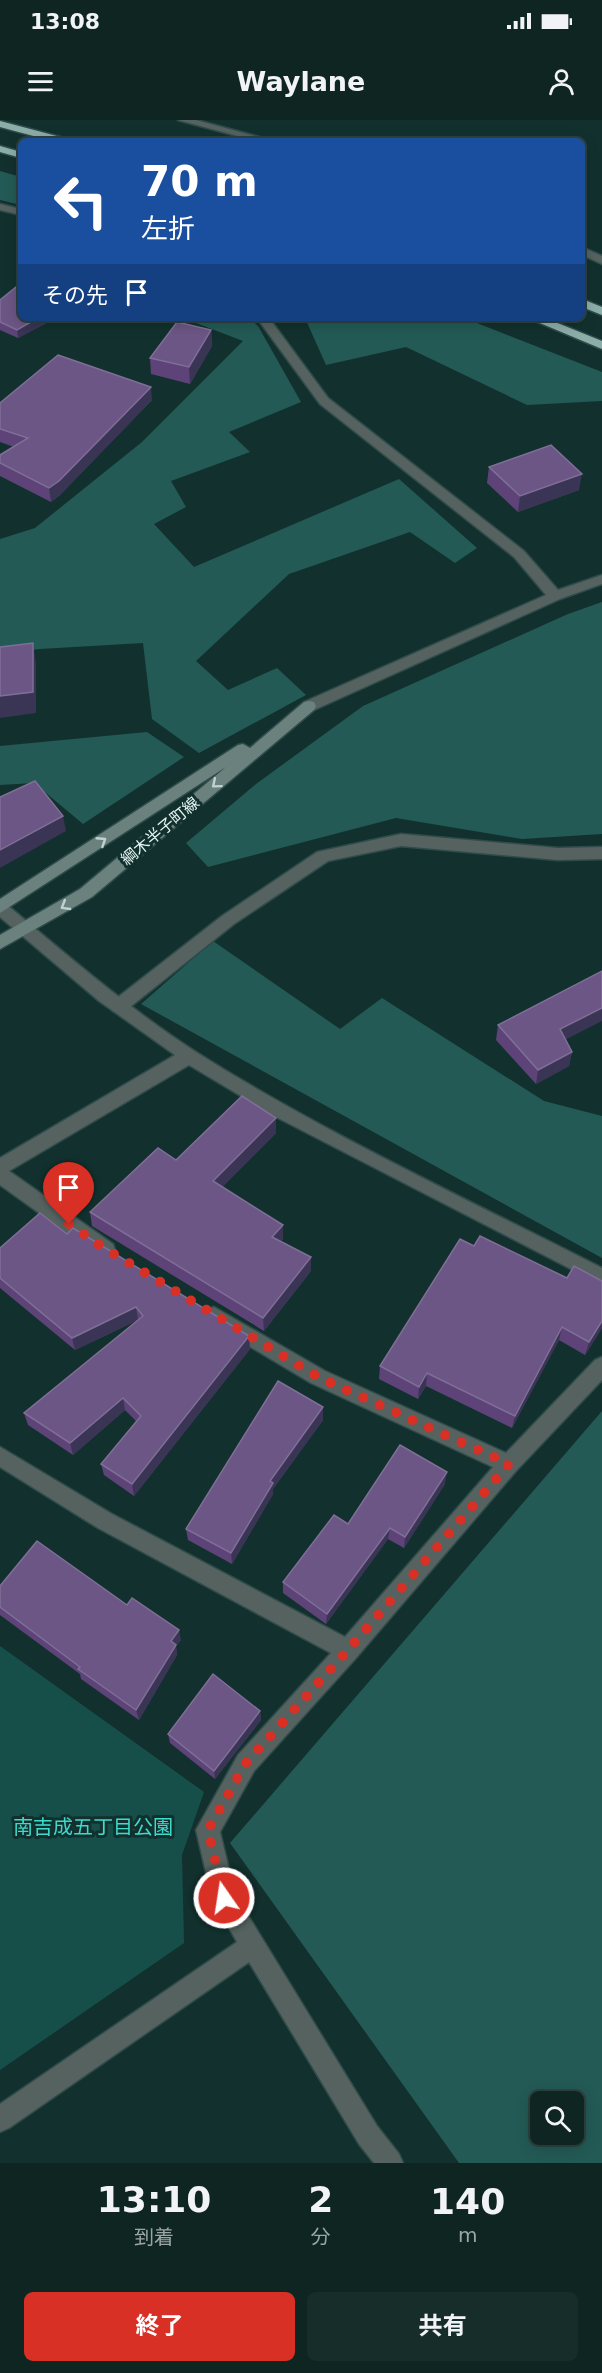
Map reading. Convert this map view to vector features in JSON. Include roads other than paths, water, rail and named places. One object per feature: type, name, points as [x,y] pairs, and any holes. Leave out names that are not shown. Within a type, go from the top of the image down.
[{"type":"highway","points":[[0,124],[53,138]]},
{"type":"highway","points":[[0,149],[18,154]]},
{"type":"highway","points":[[585,304],[602,311]]},
{"type":"highway","points":[[542,321],[602,345]]},
{"type":"street","points":[[183,120],[257,138]]},
{"type":"street","points":[[0,207],[18,211]]},
{"type":"street","points":[[585,252],[602,261]]},
{"type":"street","points":[[265,321],[324,401],[519,554],[555,596]]},
{"type":"street","points":[[602,579],[555,596],[309,706],[0,907],[119,1006],[189,1056],[284,1113],[602,1277]]},
{"type":"street","name":"綱木半子町線","points":[[0,943],[86,893],[309,706]]},
{"type":"street","points":[[119,1006],[228,920],[323,856],[401,840],[558,854],[602,854]]},
{"type":"street","points":[[0,1167],[189,1056]]},
{"type":"street","points":[[0,1175],[123,1260]]},
{"type":"street","points":[[199,1306],[318,1377],[509,1464]]},
{"type":"street","points":[[390,2163],[368,2135],[224,1898],[208,1830],[246,1763],[348,1650],[509,1464],[602,1366]]},
{"type":"street","points":[[0,1456],[105,1521],[348,1650]]},
{"type":"street","points":[[0,2119],[253,1945]]},
{"type":"park label","name":"南吉成五丁目公園","points":[[93,1827]]}]
